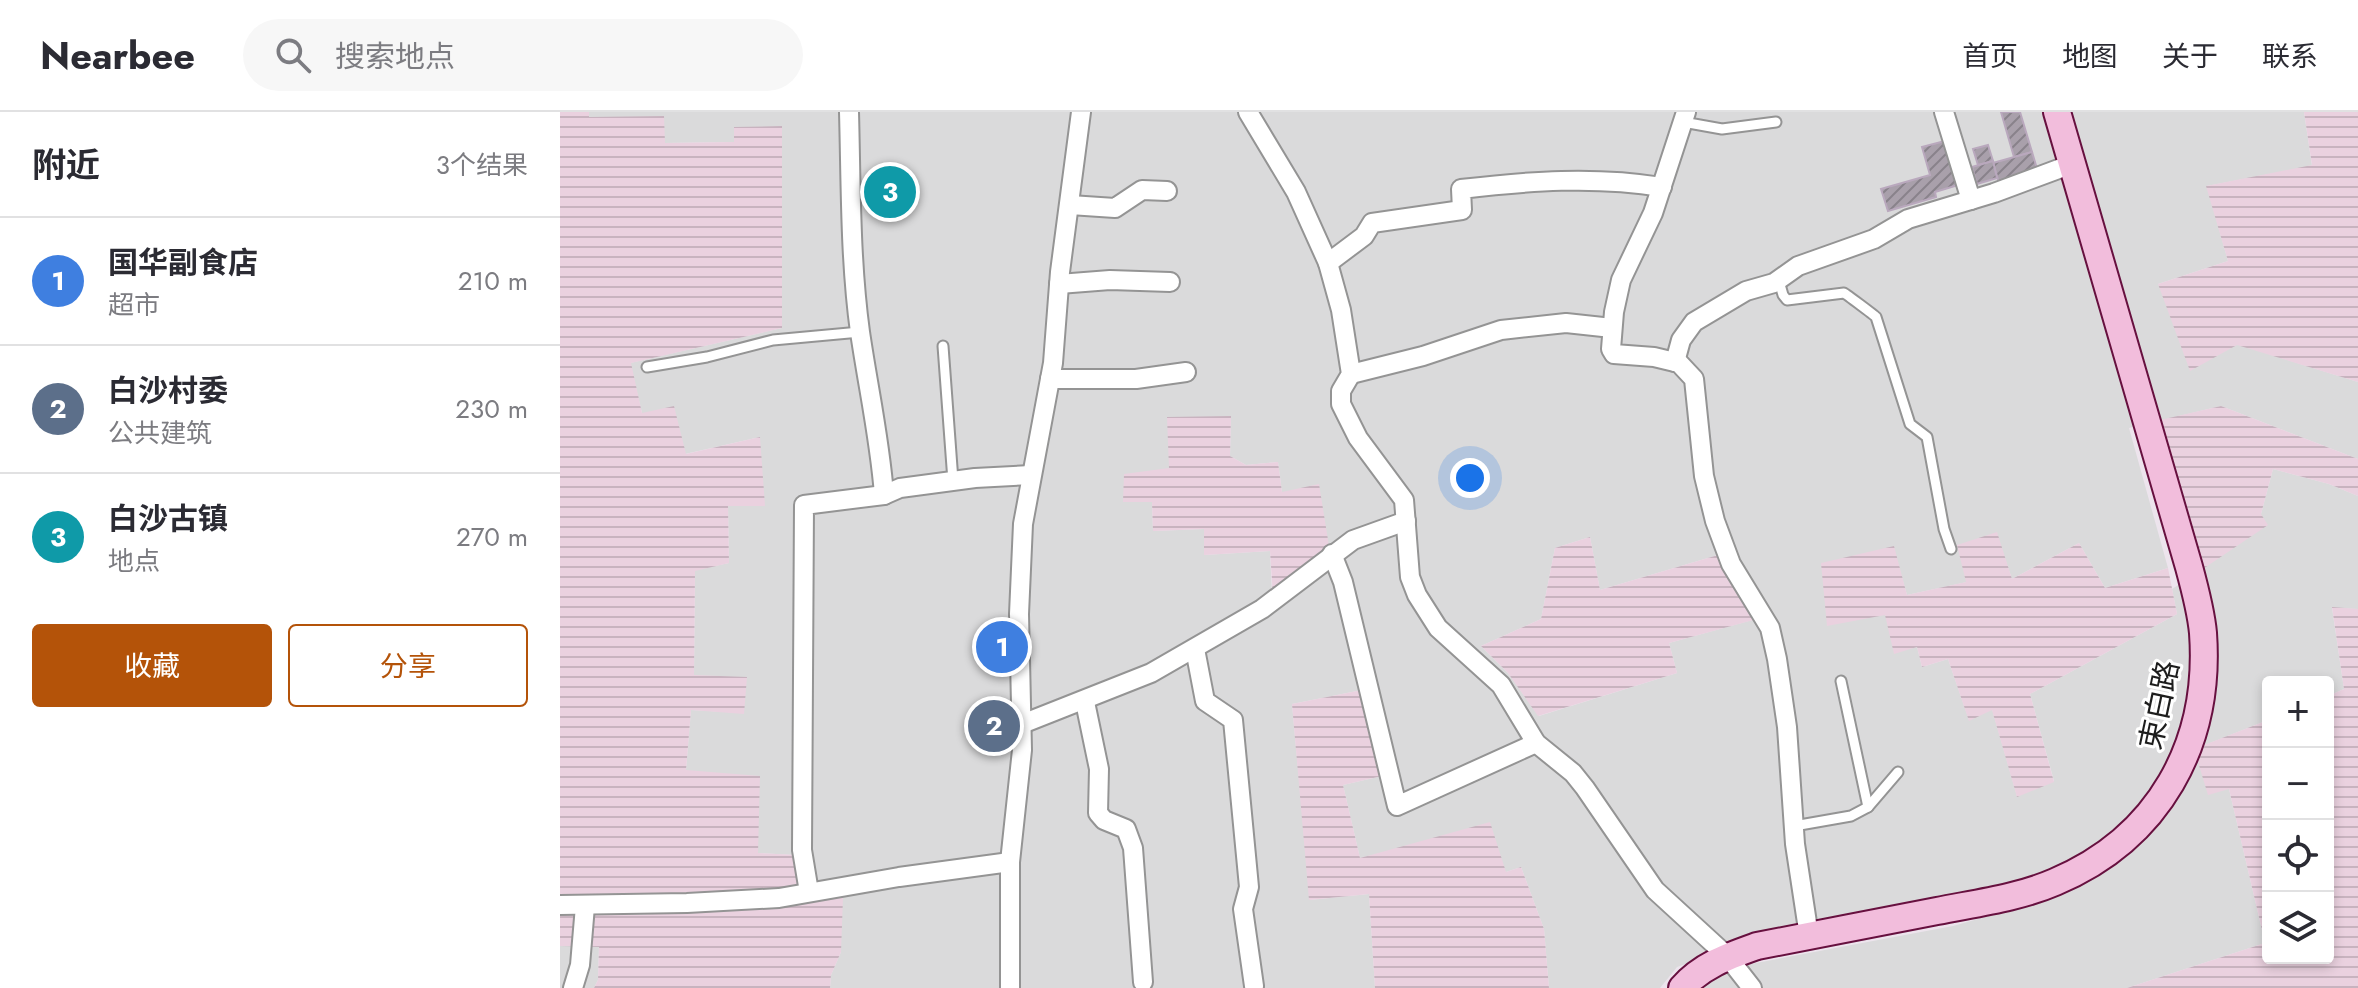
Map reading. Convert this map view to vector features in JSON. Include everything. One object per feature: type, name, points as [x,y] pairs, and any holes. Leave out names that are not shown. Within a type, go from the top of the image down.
[{"type":"main road","name":"束白路","points":[[1682,988],[1694,974],[1727,956],[1757,946],[2009,897],[2054,883],[2114,848],[2162,801],[2173,781],[2190,741],[2196,717],[2203,669],[2200,611],[2057,112]]},
{"type":"street","points":[[849,112],[853,256],[860,332],[877,427],[884,495]]},
{"type":"street","points":[[1010,988],[1010,862],[1022,724],[1019,614],[1023,524],[1050,379],[1081,112]]},
{"type":"street","points":[[1248,112],[1296,192],[1328,263],[1341,310],[1351,374],[1341,391],[1341,404],[1358,438],[1404,500],[1410,577],[1426,612],[1438,628],[1501,685],[1536,743],[1573,773],[1655,890],[1727,956],[1752,988]]},
{"type":"street","points":[[1944,112],[1971,200]]},
{"type":"street","points":[[1684,117],[1647,228],[1621,280],[1612,328],[1614,354],[1675,362],[1688,370],[1694,379],[1704,476],[1723,543],[1731,564],[1770,628],[1784,703],[1794,826],[1809,936]]},
{"type":"street","points":[[1675,362],[1681,340],[1694,322],[1746,291],[1779,281],[1793,269],[1874,239],[1908,219],[2072,164]]},
{"type":"street","points":[[1328,263],[1364,236],[1372,223],[1462,210],[1461,189],[1577,179],[1662,187]]},
{"type":"street","points":[[1070,205],[1115,208],[1142,190],[1167,191]]},
{"type":"street","points":[[1059,284],[1110,280],[1170,282]]},
{"type":"street","points":[[1351,374],[1423,356],[1501,330],[1566,323],[1612,328]]},
{"type":"street","points":[[1050,379],[1136,379],[1186,372]]},
{"type":"street","points":[[809,892],[802,850],[804,505],[884,495],[900,488],[1031,475]]},
{"type":"street","points":[[1022,724],[1085,702],[1151,673],[1299,583],[1353,540],[1406,521]]},
{"type":"street","points":[[1332,554],[1343,582],[1397,806],[1536,743]]},
{"type":"street","points":[[1195,649],[1205,701],[1233,720],[1249,887],[1243,909],[1254,986]]},
{"type":"street","points":[[1085,702],[1099,769],[1098,813],[1104,820],[1126,829],[1133,848],[1143,982]]},
{"type":"street","points":[[560,905],[733,901],[1010,862]]},
{"type":"street","points":[[573,988],[580,965],[588,906]]},
{"type":"lane","points":[[1684,117],[1722,129],[1776,122]]},
{"type":"lane","points":[[1779,281],[1787,300],[1844,293],[1850,295],[1858,307],[1876,317],[1910,424],[1927,437],[1951,549]]},
{"type":"lane","points":[[647,367],[707,357],[754,343],[860,332]]},
{"type":"lane","points":[[943,346],[953,481]]},
{"type":"lane","points":[[1841,681],[1868,807]]},
{"type":"lane","points":[[1794,826],[1851,816],[1868,807],[1898,772]]},
{"type":"shaded area","points":[[560,112],[589,112],[589,117],[664,116],[665,143],[734,142],[734,127],[782,126],[782,328],[631,363],[642,413],[674,406],[686,454],[760,437],[765,506],[728,506],[729,563],[695,571],[694,675],[747,677],[744,714],[691,710],[686,770],[760,776],[758,853],[796,855],[801,885],[767,891],[644,897],[560,897]]},
{"type":"shaded area","points":[[589,112],[2304,112],[2312,166],[2207,186],[2228,261],[2158,284],[2237,344],[2358,382],[2358,459],[2221,406],[2129,428],[2168,568],[2105,588],[2079,543],[2012,579],[1996,533],[1967,582],[1907,595],[1893,547],[1885,615],[1917,647],[1922,667],[1948,659],[1969,720],[1992,709],[2017,796],[2054,781],[2030,694],[2177,614],[2172,589],[2194,575],[2261,514],[2273,469],[2329,484],[2358,496],[2358,609],[2332,608],[2344,689],[2334,693],[2334,676],[2262,676],[2262,722],[2195,749],[2229,789],[2262,930],[2262,944],[2127,988],[1693,988],[1740,966],[1953,926],[2046,900],[2041,879],[1748,942],[1677,967],[1660,988],[1549,988],[1544,929],[1521,867],[1506,872],[1407,847],[1360,858],[1343,785],[1382,776],[1362,690],[1292,704],[1310,900],[1369,894],[1375,988],[830,988],[831,975],[841,952],[804,902],[796,855],[758,853],[686,770],[691,710],[744,713],[694,675],[695,570],[729,563],[728,506],[760,437],[685,454],[642,413],[630,363],[782,328],[782,127],[734,127],[734,142],[664,143],[664,117],[588,117]],"holes":[[[1231,416],[1230,456],[1246,465],[1278,462],[1282,492],[1272,595],[1270,551],[1204,555],[1204,529],[1153,531],[1152,502],[1170,469]],[[1590,537],[1600,590],[1718,555],[1756,619],[1669,643],[1677,673],[1539,716],[1508,673],[1481,646],[1541,619],[1555,548]]]},
{"type":"shaded area","points":[[2304,112],[2358,112],[2358,382],[2237,345],[2190,371],[2158,284],[2228,261],[2206,186],[2312,165]]},
{"type":"shaded area","points":[[2221,406],[2358,459],[2358,496],[2329,484],[2273,469],[2261,514],[2268,525],[2194,575],[2147,423]]},
{"type":"shaded area","points":[[1231,416],[1230,456],[1246,465],[1278,462],[1282,492],[1319,484],[1329,546],[1273,596],[1270,551],[1204,555],[1204,529],[1153,531],[1152,502],[1123,502],[1124,474],[1169,468],[1167,417]]},
{"type":"shaded area","points":[[1997,532],[2012,579],[2079,543],[2105,588],[2168,568],[2177,614],[2030,694],[2054,782],[2017,797],[1992,710],[1969,721],[1948,659],[1922,667],[1917,647],[1894,654],[1885,615],[1827,626],[1821,563],[1894,546],[1907,595],[1966,582],[1957,545]]},
{"type":"shaded area","points":[[1590,537],[1600,590],[1718,555],[1757,619],[1669,643],[1677,673],[1538,716],[1508,673],[1481,646],[1541,619],[1555,548]]},
{"type":"shaded area","points":[[2332,607],[2358,609],[2358,988],[2127,988],[2262,944],[2262,964],[2334,964],[2334,693],[2344,689]]},
{"type":"shaded area","points":[[1362,690],[1382,776],[1343,785],[1360,858],[1490,822],[1506,872],[1521,867],[1544,929],[1549,988],[1375,988],[1369,894],[1309,900],[1292,704]]},
{"type":"shaded area","points":[[2262,722],[2262,930],[2229,789],[2208,795],[2194,749]]},
{"type":"shaded area","points":[[843,897],[841,952],[831,975],[830,988],[594,988],[598,980],[599,947],[560,946],[560,913],[641,915]]},
{"type":"shaded area","points":[[560,946],[599,946],[598,980],[594,988],[560,988]]},
{"type":"building","points":[[2001,112],[2020,112],[2032,152],[2014,157]]},
{"type":"building","points":[[1945,141],[1958,185],[1935,192],[1936,197],[1888,211],[1881,189],[1930,175],[1922,147]]},
{"type":"building","points":[[1988,145],[1993,161],[1978,165],[1973,149]]},
{"type":"building","points":[[2032,152],[2038,172],[1999,183],[1993,163]]},
{"type":"building","points":[[1993,161],[1997,178],[1977,184],[1972,167]]},
{"type":"place","name":"白沙古镇","points":[[890,192]]},
{"type":"place","name":"国华副食店","points":[[1002,647]]},
{"type":"place","name":"白沙村委","points":[[994,726]]}]
